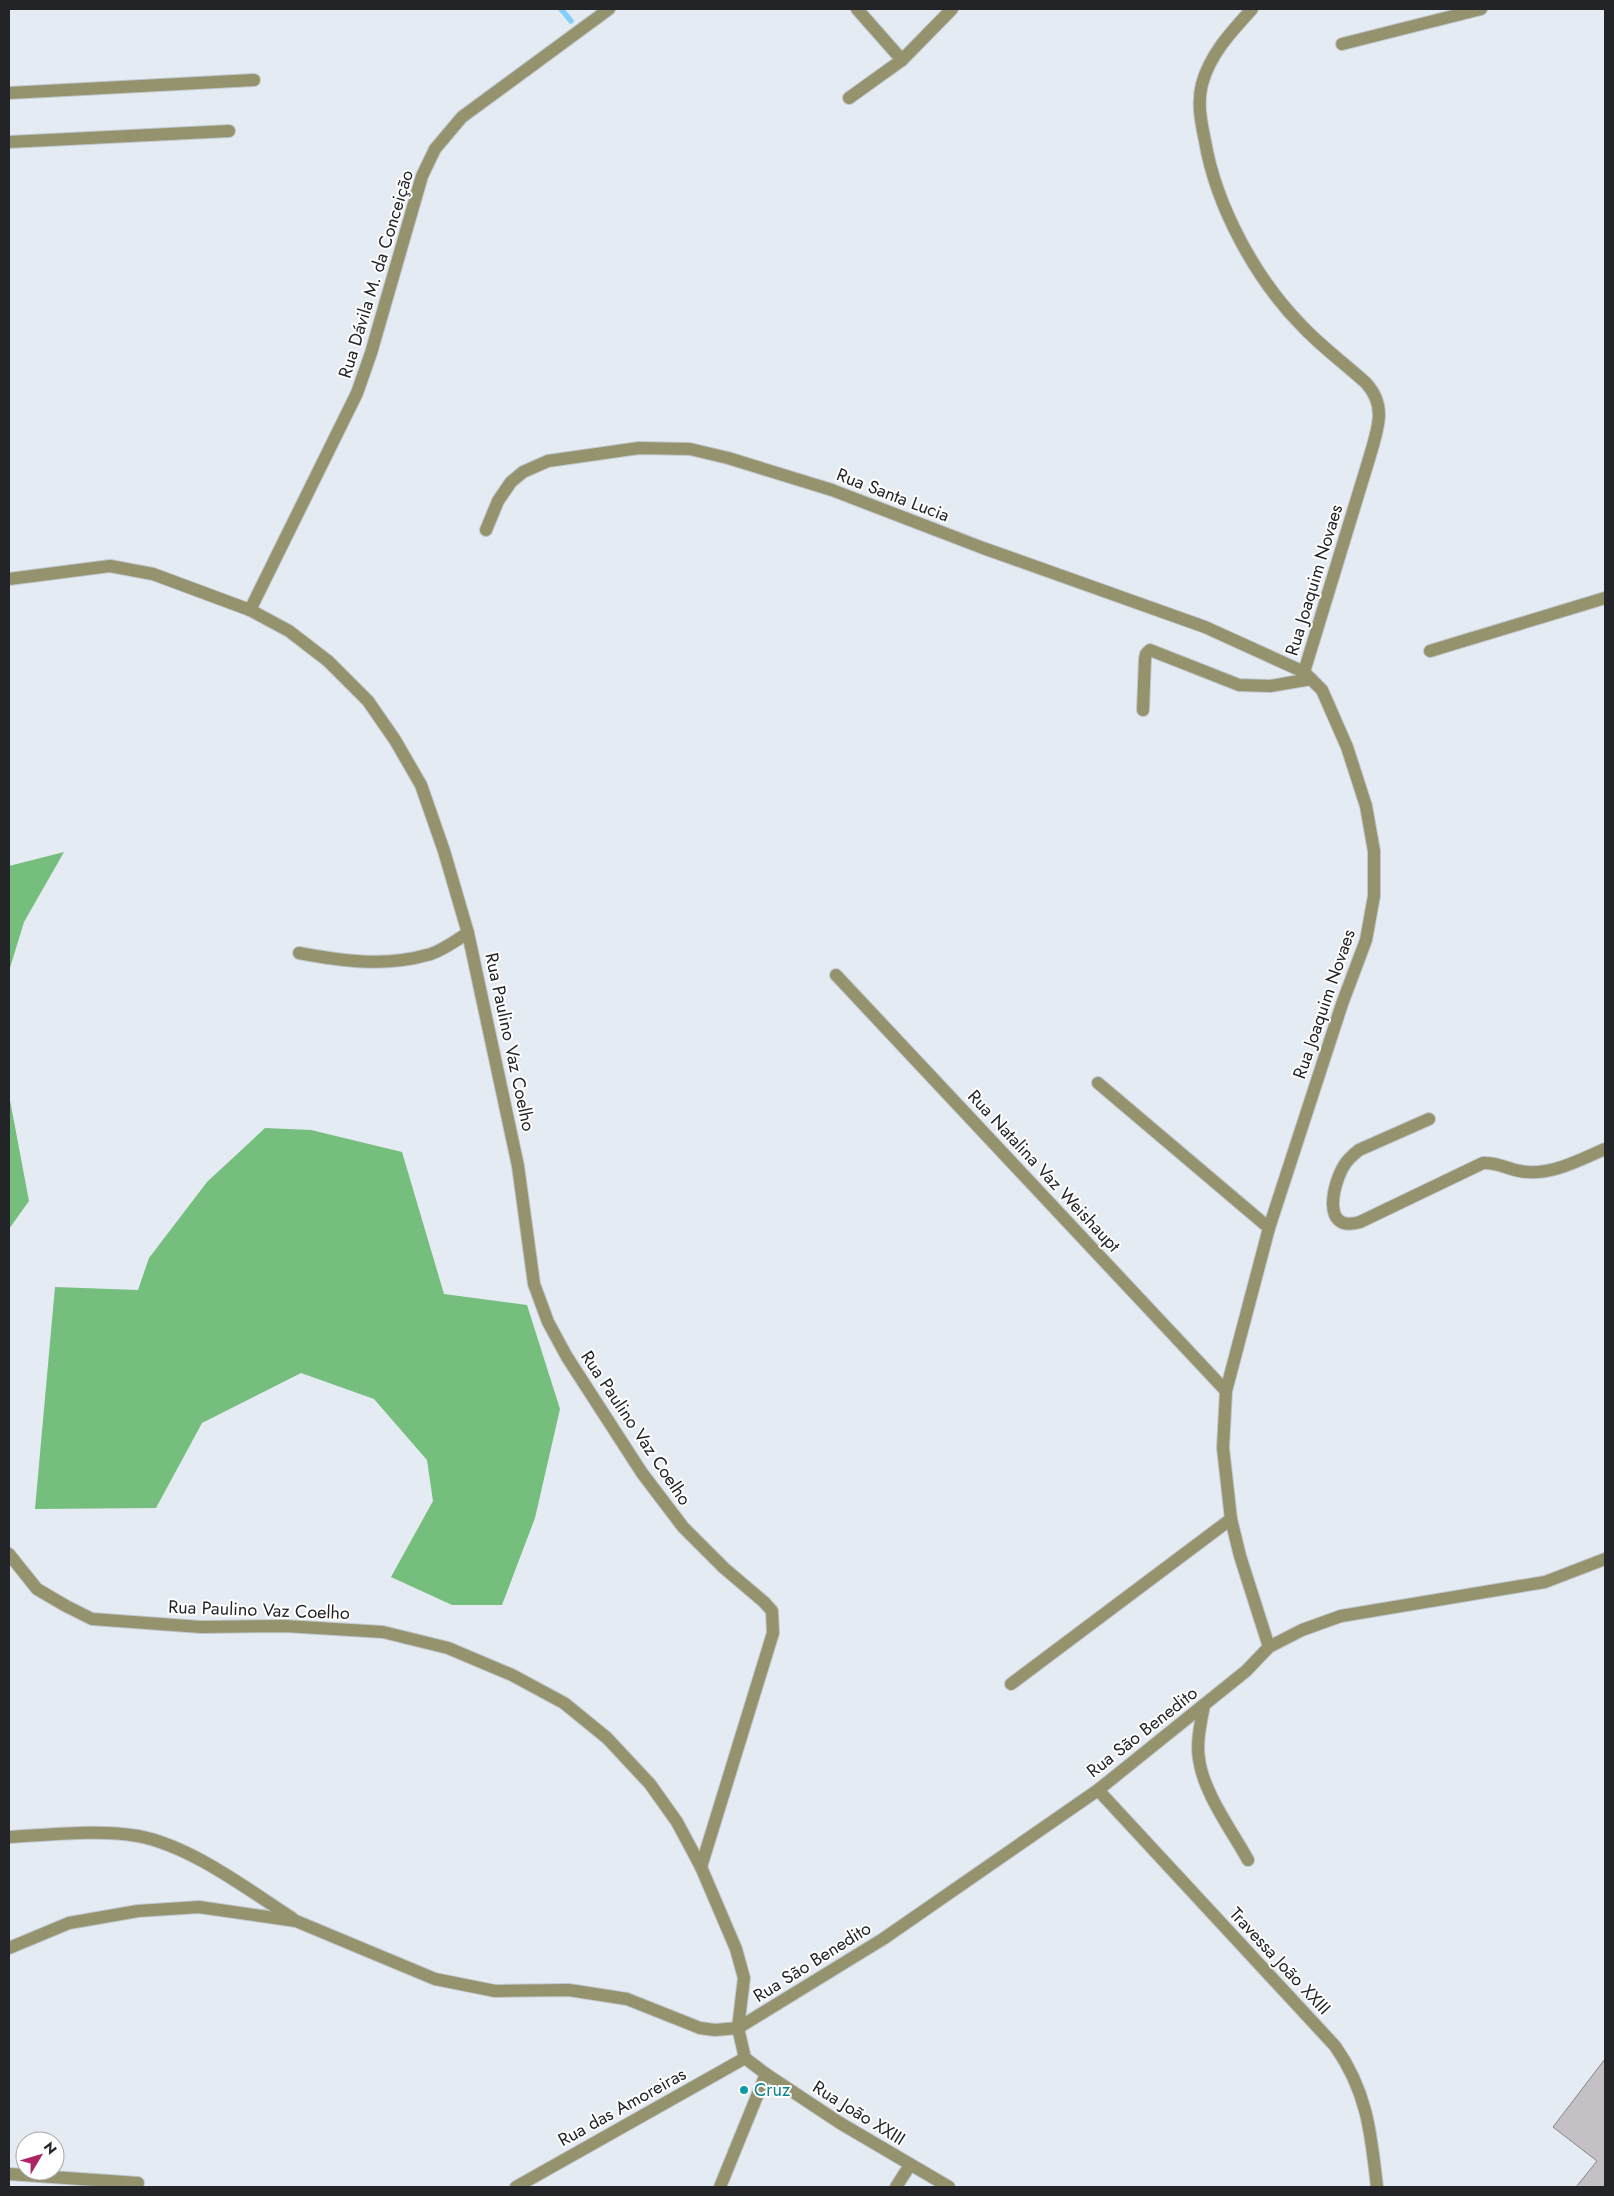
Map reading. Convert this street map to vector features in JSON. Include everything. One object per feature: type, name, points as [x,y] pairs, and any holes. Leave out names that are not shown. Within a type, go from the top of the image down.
[{"type":"street","name":"Rua Dávila M. da Conceição","points":[[250,610],[357,393],[371,353],[422,176],[435,149],[462,117],[609,9]]},
{"type":"street","points":[[857,9],[902,60]]},
{"type":"street","points":[[849,98],[902,60],[952,9]]},
{"type":"street","name":"Rua Joaquim Novaes","points":[[1252,9],[1212,57],[1202,85],[1200,111],[1208,164],[1228,217],[1265,281],[1302,326],[1370,387],[1379,405],[1379,424],[1370,459],[1308,675],[1322,690],[1347,747],[1366,806],[1374,851],[1374,896],[1366,940],[1336,1023],[1268,1228],[1226,1390],[1224,1448],[1231,1520],[1240,1556],[1269,1647]]},
{"type":"street","points":[[1342,44],[1481,9]]},
{"type":"street","points":[[9,93],[254,80]]},
{"type":"street","points":[[9,142],[230,131]]},
{"type":"street","name":"Rua Santa Lucia","points":[[486,530],[498,501],[511,482],[523,472],[548,461],[640,448],[690,449],[728,458],[832,490],[982,548],[1204,627],[1308,675]]},
{"type":"street","name":"Rua Paulino Vaz Coelho","points":[[9,579],[110,566],[153,574],[250,610],[289,631],[328,661],[368,700],[395,740],[420,785],[444,852],[468,933],[518,1166],[534,1284],[548,1322],[567,1357],[642,1473],[683,1527],[724,1568],[772,1611],[773,1633],[701,1868]]},
{"type":"street","points":[[1430,651],[1605,598]]},
{"type":"street","points":[[1143,710],[1144,659],[1150,650],[1239,685],[1270,686],[1308,675]]},
{"type":"street","points":[[299,952],[336,960],[376,962],[428,955],[468,933]]},
{"type":"street","name":"Rua Natalina Vaz Weishaupt","points":[[836,975],[1226,1390]]},
{"type":"street","points":[[1098,1083],[1268,1228]]},
{"type":"street","points":[[1429,1119],[1359,1150],[1344,1165],[1333,1191],[1332,1207],[1340,1220],[1346,1223],[1360,1222],[1483,1163],[1493,1162],[1519,1171],[1537,1173],[1552,1170],[1605,1149]]},
{"type":"street","points":[[1011,1684],[1231,1520]]},
{"type":"street","name":"Rua Paulino Vaz Coelho","points":[[9,1554],[38,1589],[66,1606],[92,1618],[201,1627],[285,1626],[383,1632],[448,1648],[512,1675],[564,1703],[607,1738],[656,1792],[677,1822],[701,1868]]},
{"type":"street","name":"Rua São Benedito","points":[[738,2028],[883,1939],[1098,1790],[1246,1671],[1269,1647],[1302,1630],[1340,1616],[1545,1582],[1605,1559]]},
{"type":"street","points":[[1204,1705],[1200,1729],[1199,1759],[1208,1789],[1248,1860]]},
{"type":"street","name":"Travessa João XXIII","points":[[1098,1790],[1348,2064],[1364,2103],[1377,2187]]},
{"type":"street","points":[[9,1837],[108,1833],[138,1836],[162,1842],[217,1869],[296,1921],[435,1979],[495,1991],[569,1990],[627,1999],[700,2028],[715,2030],[738,2028]]},
{"type":"street","points":[[701,1868],[736,1949],[743,1972],[744,1978],[738,2028],[746,2058]]},
{"type":"street","points":[[9,1948],[69,1923],[138,1911],[199,1907],[296,1921]]},
{"type":"street","name":"Rua João XXIII","points":[[746,2058],[766,2074],[840,2123],[949,2187]]},
{"type":"street","name":"Rua das Amoreiras","points":[[516,2187],[746,2058]]},
{"type":"street","points":[[720,2187],[766,2074]]},
{"type":"street","points":[[896,2187],[910,2165]]},
{"type":"street","points":[[9,2174],[138,2183]]},
{"type":"green space","points":[[64,852],[24,922],[9,971],[9,866]]},
{"type":"green space","points":[[9,1095],[29,1201],[9,1229]]},
{"type":"green space","points":[[265,1128],[311,1130],[402,1152],[444,1294],[527,1305],[560,1409],[535,1518],[502,1605],[452,1605],[391,1577],[433,1501],[427,1460],[374,1399],[301,1373],[202,1423],[156,1508],[35,1509],[55,1287],[138,1290],[149,1258],[207,1182]]},
{"type":"building","points":[[1605,2059],[1605,2187],[1576,2187],[1597,2161],[1553,2127]]},
{"type":"waterway","points":[[561,9],[571,21]]},
{"type":"place","name":"Cruz","points":[[744,2090]]}]
